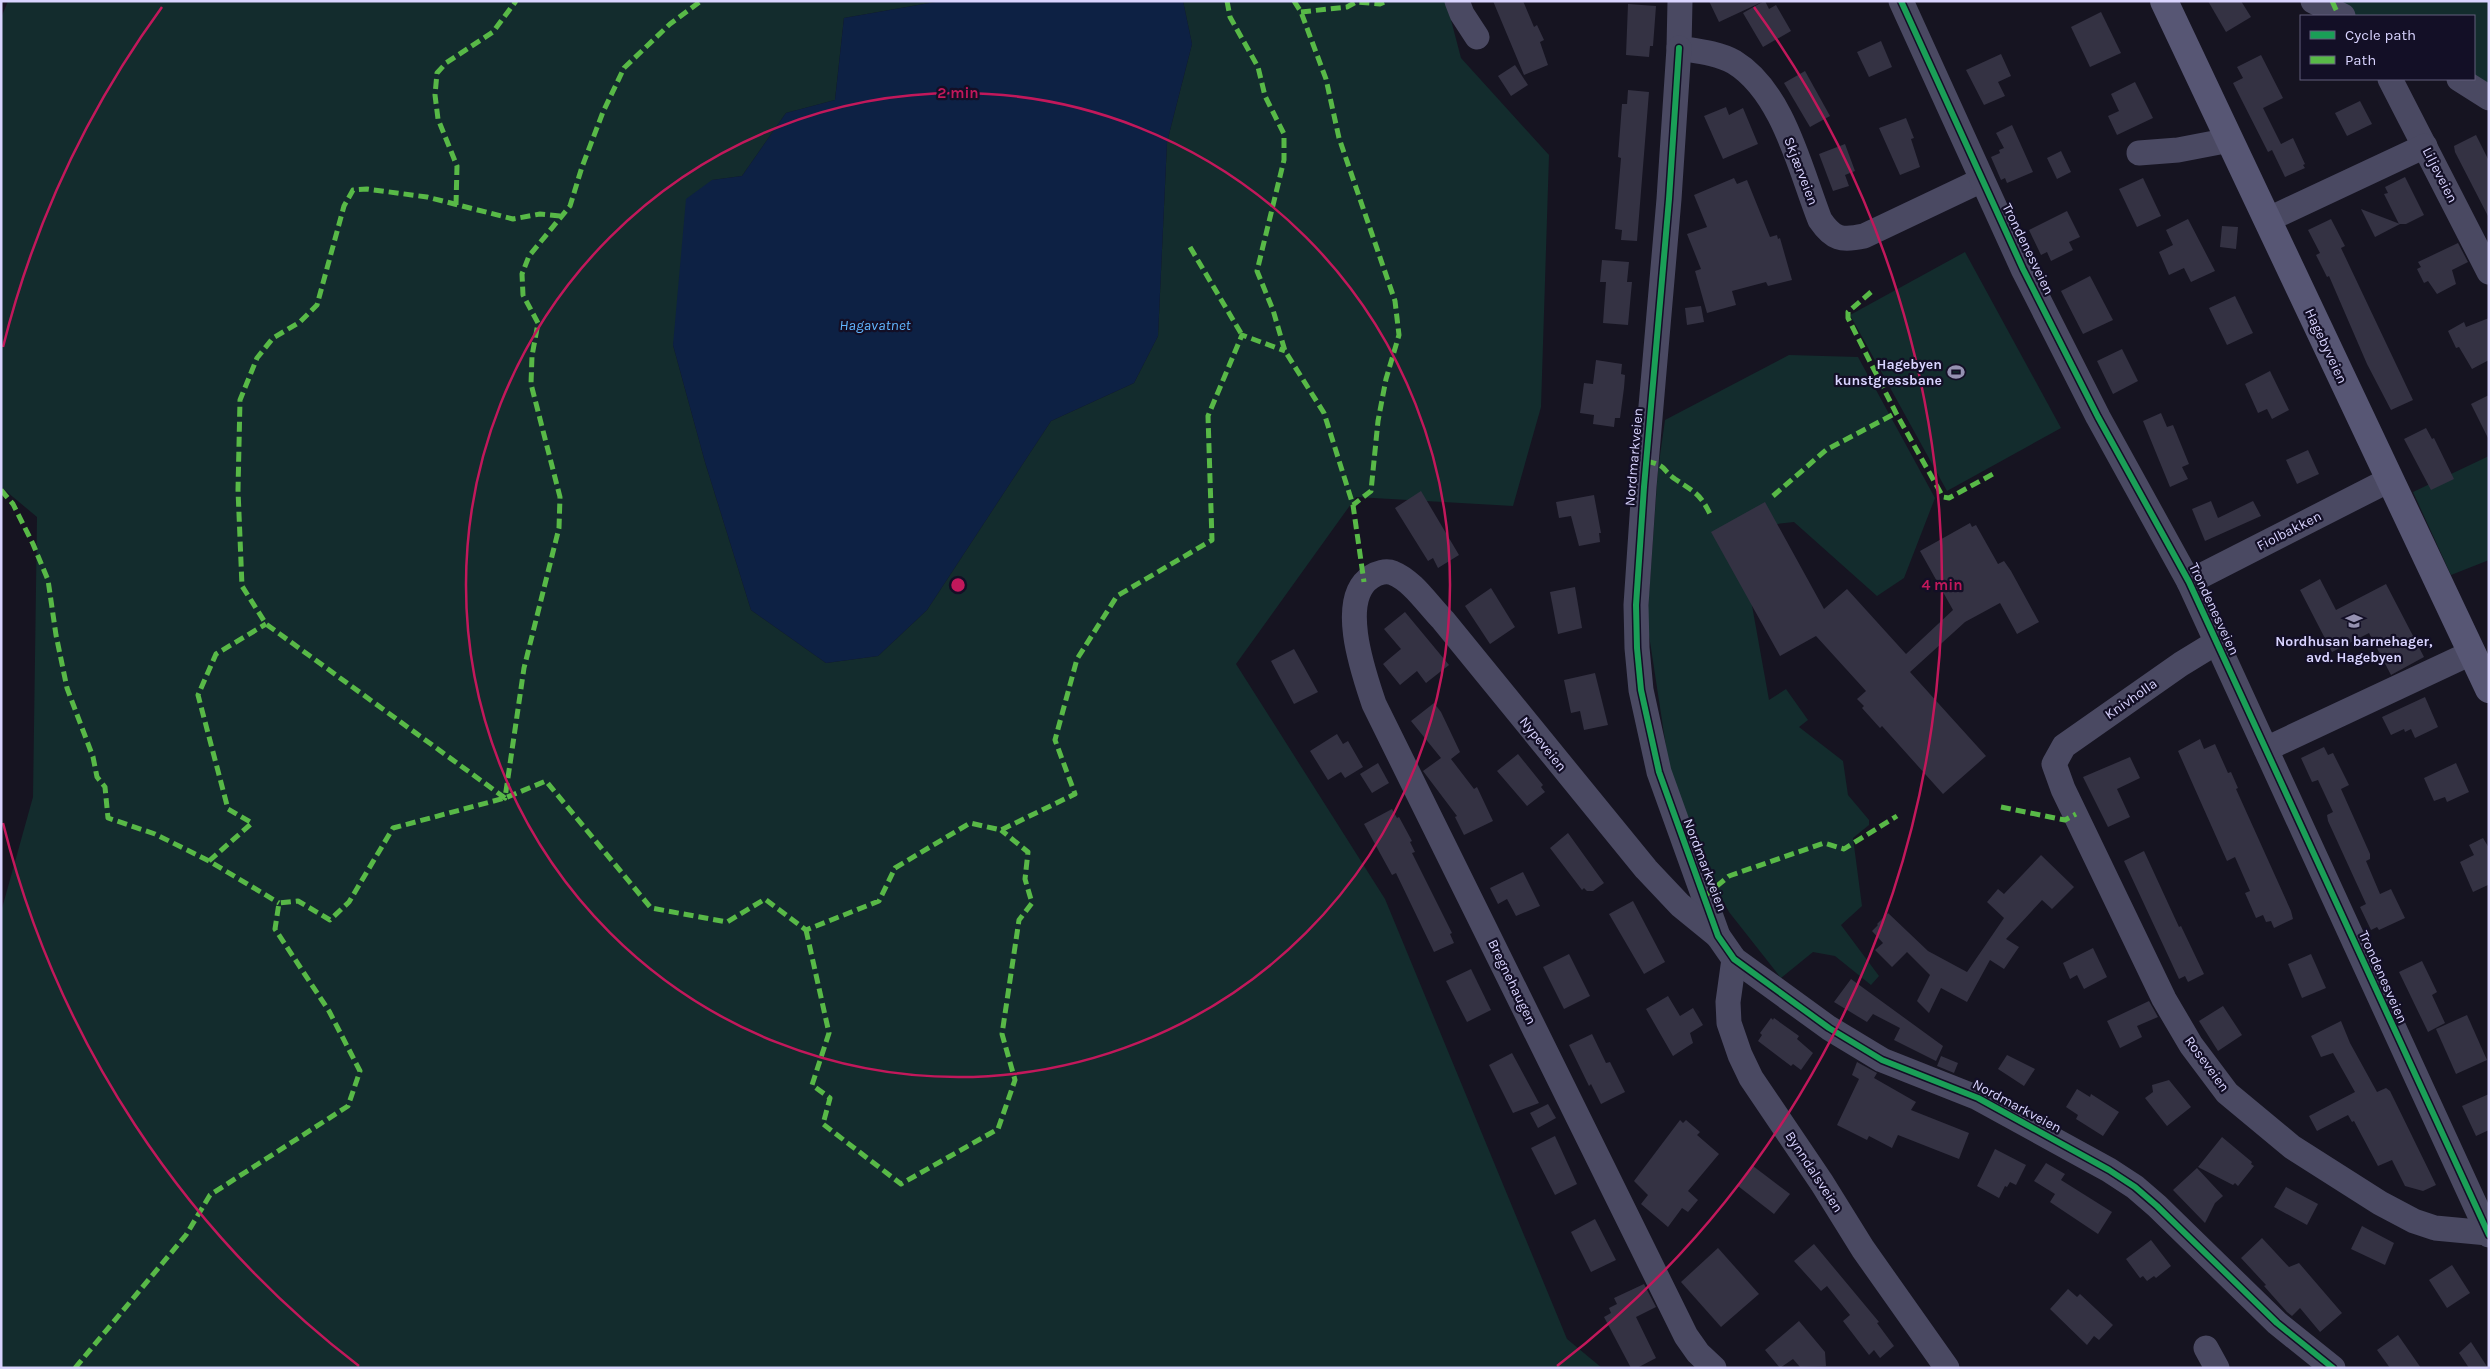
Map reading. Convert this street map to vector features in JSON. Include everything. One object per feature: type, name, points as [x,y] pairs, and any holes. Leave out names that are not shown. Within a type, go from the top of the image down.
[{"type":"main road","name":"Hagebyveien","points":[[2164,1],[2489,689]]},
{"type":"street","points":[[1457,1],[1462,14],[1477,37]]},
{"type":"street","points":[[1679,48],[1680,1]]},
{"type":"street","name":"Trondenesveien","points":[[1901,1],[1982,180],[2098,417],[2189,582],[2488,1234]]},
{"type":"street","points":[[2313,1],[2341,15]]},
{"type":"street","name":"Skjærveien","points":[[1679,48],[1712,54],[1733,62],[1765,88],[1788,137],[1820,220],[1827,231],[1836,237],[1848,240],[1864,236],[1982,180]]},
{"type":"street","name":"Nordmarkveien","points":[[1679,48],[1669,199],[1640,549],[1637,648],[1641,690],[1660,772],[1718,936],[1734,959],[1829,1028],[1882,1060],[1978,1098],[2109,1170],[2135,1187],[2277,1323],[2333,1368]]},
{"type":"street","name":"Liljeveien","points":[[2391,80],[2489,272]]},
{"type":"street","points":[[2461,80],[2489,98]]},
{"type":"street","points":[[2139,153],[2178,150],[2230,140]]},
{"type":"street","points":[[2267,220],[2425,146]]},
{"type":"street","name":"Fiolbakken","points":[[2189,582],[2389,480]]},
{"type":"street","name":"Nypeveien","points":[[1364,582],[1381,572],[1391,572],[1407,581],[1443,620],[1646,869],[1680,906],[1718,936]]},
{"type":"street","name":"Bregnehaugen","points":[[1364,582],[1357,595],[1354,611],[1358,649],[1374,704],[1686,1336],[1698,1353],[1714,1368]]},
{"type":"street","name":"Knivholla","points":[[2054,764],[2064,746],[2181,664],[2217,642]]},
{"type":"street","points":[[2266,749],[2471,653]]},
{"type":"street","name":"Roseveien","points":[[2054,764],[2063,789],[2164,999],[2191,1045],[2227,1093],[2292,1147],[2380,1203],[2414,1221],[2435,1228],[2488,1234]]},
{"type":"street","name":"Bynndalsveien","points":[[1734,959],[1728,1002],[1729,1023],[1740,1055],[1751,1078],[1822,1183],[1863,1249],[1947,1368]]},
{"type":"green space","points":[[8,1],[941,1],[844,18],[835,100],[786,113],[742,176],[712,180],[673,345],[705,462],[751,610],[826,663],[878,656],[927,610],[1051,421],[1134,383],[1158,336],[1167,142],[1192,44],[1183,1],[1446,1],[1461,58],[1549,155],[1541,407],[1513,506],[1356,497],[1236,664],[1385,899],[1567,1339],[1602,1368],[1,1368],[1,912],[33,797],[37,517],[1,487],[1,18]]},
{"type":"green space","points":[[2328,1],[2489,1],[2489,103],[2475,80],[2475,15],[2351,15]]},
{"type":"green space","name":"Hagebyen kunstgressbane","points":[[1965,252],[2061,428],[1947,491],[1850,315]]},
{"type":"green space","points":[[1789,355],[1858,357],[1935,498],[1904,578],[1877,596],[1794,522],[1751,527],[1744,561],[1769,700],[1786,689],[1808,720],[1799,727],[1843,761],[1848,795],[1869,820],[1869,825],[1853,838],[1862,906],[1841,925],[1879,976],[1871,985],[1835,956],[1813,952],[1781,978],[1729,912],[1676,812],[1647,622],[1658,470],[1665,420]]},
{"type":"green space","points":[[2489,456],[2489,560],[2451,575],[2413,492]]},
{"type":"water","name":"Hagavatnet","points":[[941,1],[1183,1],[1192,44],[1167,142],[1158,336],[1134,383],[1051,421],[927,610],[878,656],[826,663],[751,610],[705,462],[673,345],[686,199],[712,180],[742,176],[786,113],[835,100],[844,18]]},
{"type":"building","points":[[1493,1],[1523,1],[1534,27],[1537,25],[1544,40],[1540,42],[1548,65],[1524,75]]},
{"type":"building","points":[[1709,1],[1764,1],[1719,22]]},
{"type":"building","points":[[1764,1],[1769,9],[1776,5],[1791,31],[1763,47],[1743,13]]},
{"type":"building","points":[[2208,1],[2241,1],[2251,17],[2226,32]]},
{"type":"building","points":[[1628,4],[1656,6],[1653,46],[1650,46],[1649,57],[1626,55]]},
{"type":"building","points":[[2101,12],[2121,53],[2090,67],[2071,27]]},
{"type":"building","points":[[1881,41],[1892,67],[1869,77],[1857,52]]},
{"type":"building","points":[[2001,54],[2011,76],[1998,82],[2005,96],[1984,105],[1966,70]]},
{"type":"building","points":[[2261,55],[2283,98],[2263,108],[2281,144],[2293,138],[2305,164],[2303,165],[2305,168],[2285,177],[2272,150],[2268,152],[2233,83],[2243,78],[2237,67]]},
{"type":"building","points":[[1515,65],[1528,85],[1511,96],[1498,76]]},
{"type":"building","points":[[1805,71],[1830,116],[1810,127],[1784,83]]},
{"type":"building","points":[[2135,82],[2153,118],[2117,135],[2108,116],[2119,111],[2111,94]]},
{"type":"building","points":[[1628,90],[1649,92],[1637,241],[1621,240],[1622,230],[1615,229],[1621,158],[1618,157],[1622,104],[1627,104]]},
{"type":"building","points":[[2360,101],[2372,124],[2347,136],[2335,113]]},
{"type":"building","points":[[1726,107],[1729,115],[1743,108],[1758,144],[1723,159],[1704,116]]},
{"type":"building","points":[[1906,118],[1914,138],[1911,139],[1920,167],[1900,175],[1879,128]]},
{"type":"building","points":[[2012,125],[2033,172],[2007,183],[2005,178],[2001,180],[1991,157],[2000,153],[1999,150],[2004,148],[1996,133]]},
{"type":"building","points":[[2476,135],[2489,161],[2489,218],[2455,152],[2454,146]]},
{"type":"building","points":[[1845,144],[1855,171],[1845,175],[1849,186],[1833,191],[1819,154]]},
{"type":"building","points":[[2061,151],[2071,172],[2057,179],[2047,158]]},
{"type":"building","points":[[2405,177],[2424,215],[2406,224],[2399,224],[2384,194],[2388,193],[2385,187]]},
{"type":"building","points":[[1734,178],[1737,184],[1747,180],[1770,237],[1777,235],[1778,239],[1780,238],[1792,280],[1768,286],[1766,282],[1732,291],[1736,305],[1707,313],[1695,271],[1701,269],[1687,234],[1707,227],[1694,195]]},
{"type":"building","points":[[2143,178],[2161,216],[2137,227],[2119,189]]},
{"type":"building","points":[[2361,209],[2400,224],[2375,237]]},
{"type":"building","points":[[2067,211],[2080,237],[2069,242],[2073,250],[2051,261],[2047,252],[2041,255],[2029,230]]},
{"type":"building","points":[[2188,219],[2215,271],[2191,282],[2184,268],[2169,275],[2159,252],[2173,245],[2166,230]]},
{"type":"building","points":[[2331,219],[2345,246],[2341,248],[2413,400],[2391,410],[2367,364],[2329,276],[2327,277],[2316,255],[2320,253],[2308,230]]},
{"type":"building","points":[[2222,226],[2238,227],[2236,249],[2220,247]]},
{"type":"building","points":[[2458,243],[2468,262],[2452,270],[2456,284],[2437,294],[2428,281],[2424,283],[2417,269],[2421,267],[2418,262]]},
{"type":"building","points":[[1602,260],[1629,262],[1627,282],[1632,282],[1628,325],[1603,323],[1606,282],[1600,282]]},
{"type":"building","points":[[2090,276],[2113,320],[2083,334],[2061,291]]},
{"type":"building","points":[[2235,296],[2253,333],[2227,345],[2209,308]]},
{"type":"building","points":[[1701,306],[1704,322],[1687,325],[1685,308]]},
{"type":"building","points":[[2489,318],[2489,360],[2472,369],[2459,347],[2456,348],[2448,331],[2464,322],[2466,327]]},
{"type":"building","points":[[2122,349],[2138,381],[2113,394],[2097,361]]},
{"type":"building","points":[[1596,360],[1622,364],[1621,374],[1625,375],[1620,418],[1615,418],[1614,427],[1593,424],[1594,415],[1580,413],[1584,383],[1593,384]]},
{"type":"building","points":[[2270,371],[2289,410],[2272,419],[2267,409],[2258,413],[2245,384]]},
{"type":"building","points":[[2489,395],[2489,440],[2471,404]]},
{"type":"building","points":[[2161,413],[2167,427],[2173,425],[2189,464],[2182,467],[2188,479],[2170,487],[2143,421]]},
{"type":"building","points":[[2426,428],[2432,439],[2434,438],[2454,479],[2431,490],[2404,439]]},
{"type":"building","points":[[2308,450],[2319,474],[2297,484],[2286,460]]},
{"type":"building","points":[[1421,491],[1459,555],[1438,568],[1433,558],[1428,561],[1395,508]]},
{"type":"building","points":[[1594,495],[1601,533],[1599,533],[1600,542],[1579,546],[1571,516],[1559,518],[1556,502]]},
{"type":"building","points":[[2211,501],[2218,518],[2253,501],[2261,516],[2205,541],[2192,509]]},
{"type":"building","points":[[1765,502],[1824,609],[1847,589],[1906,654],[1953,610],[1920,551],[1970,523],[1972,527],[1976,525],[1998,564],[2004,561],[2011,571],[2039,622],[2017,634],[2000,603],[1965,622],[1910,672],[1986,756],[1943,794],[1882,726],[1880,728],[1862,708],[1864,706],[1857,699],[1866,691],[1816,636],[1780,656],[1711,532]]},
{"type":"building","points":[[2320,579],[2336,610],[2386,584],[2424,657],[2391,675],[2369,633],[2332,652],[2300,590]]},
{"type":"building","points":[[1575,587],[1582,628],[1558,634],[1550,592]]},
{"type":"building","points":[[1491,588],[1515,627],[1490,644],[1465,606]]},
{"type":"building","points":[[1405,612],[1449,665],[1426,683],[1417,671],[1400,685],[1383,664],[1401,649],[1384,629]]},
{"type":"building","points":[[1294,649],[1318,692],[1294,704],[1271,661]]},
{"type":"building","points":[[1595,673],[1608,725],[1584,730],[1580,711],[1571,713],[1564,680]]},
{"type":"building","points":[[2425,697],[2438,727],[2415,738],[2411,729],[2405,732],[2404,729],[2391,735],[2382,717]]},
{"type":"building","points":[[1434,703],[1441,712],[1460,752],[1451,759],[1474,789],[1477,787],[1493,821],[1464,835],[1455,817],[1457,816],[1423,771],[1441,758],[1411,721]]},
{"type":"building","points":[[1337,734],[1343,744],[1348,741],[1363,767],[1345,778],[1341,772],[1328,780],[1310,751]]},
{"type":"building","points":[[2200,739],[2204,749],[2215,744],[2228,773],[2231,772],[2238,788],[2236,789],[2291,911],[2293,919],[2274,928],[2271,921],[2266,922],[2263,915],[2256,918],[2245,893],[2250,891],[2235,857],[2227,861],[2178,751]]},
{"type":"building","points":[[2324,747],[2328,755],[2333,753],[2349,785],[2341,789],[2370,854],[2370,859],[2366,861],[2380,894],[2391,889],[2405,918],[2379,930],[2377,927],[2371,930],[2360,907],[2366,904],[2328,821],[2327,815],[2333,812],[2318,780],[2312,782],[2301,758]]},
{"type":"building","points":[[1518,754],[1543,785],[1541,787],[1545,792],[1527,806],[1497,771]]},
{"type":"building","points":[[2130,757],[2140,778],[2117,789],[2130,817],[2108,827],[2083,777]]},
{"type":"building","points":[[1378,763],[1389,783],[1372,793],[1360,774]]},
{"type":"building","points":[[2456,763],[2469,792],[2447,802],[2445,797],[2434,801],[2424,778]]},
{"type":"building","points":[[1392,809],[1397,818],[1399,817],[1412,841],[1410,842],[1415,852],[1412,853],[1452,933],[1450,934],[1454,943],[1434,952],[1396,873],[1392,875],[1364,824]]},
{"type":"building","points":[[1568,833],[1604,883],[1593,891],[1587,891],[1584,888],[1582,890],[1550,848]]},
{"type":"building","points":[[2483,838],[2489,848],[2489,887],[2488,885],[2473,892],[2460,862],[2474,855],[2469,845]]},
{"type":"building","points":[[2144,851],[2179,927],[2181,926],[2204,974],[2188,982],[2185,976],[2179,979],[2124,861]]},
{"type":"building","points":[[2041,855],[2074,887],[2052,909],[2042,900],[2006,939],[2019,947],[2004,969],[1990,960],[1967,1002],[1941,988],[1929,1013],[1917,1001],[1930,975],[1907,952],[1892,967],[1875,950],[1883,943],[1872,931],[1888,913],[1928,951],[1967,972],[2004,918],[1987,902],[1998,889],[2004,894]]},
{"type":"building","points":[[1523,872],[1540,906],[1516,916],[1507,899],[1498,904],[1490,888]]},
{"type":"building","points":[[1633,901],[1665,962],[1644,974],[1609,914]]},
{"type":"building","points":[[2093,948],[2107,977],[2084,989],[2077,975],[2070,979],[2063,963]]},
{"type":"building","points":[[1569,954],[1590,996],[1564,1009],[1543,967]]},
{"type":"building","points":[[2311,954],[2326,988],[2302,998],[2288,964]]},
{"type":"building","points":[[2422,961],[2437,992],[2432,995],[2445,1023],[2428,1032],[2399,972]]},
{"type":"building","points":[[1471,969],[1491,1010],[1467,1022],[1446,981]]},
{"type":"building","points":[[1851,979],[1943,1046],[1936,1061],[1894,1040],[1900,1028],[1873,1014],[1867,1022],[1834,1002]]},
{"type":"building","points":[[1668,996],[1680,1016],[1693,1008],[1703,1025],[1690,1033],[1693,1043],[1673,1056],[1646,1009]]},
{"type":"building","points":[[2149,1001],[2158,1017],[2137,1026],[2142,1037],[2120,1048],[2107,1021]]},
{"type":"building","points":[[2223,1006],[2242,1035],[2218,1051],[2199,1021]]},
{"type":"building","points":[[2467,1015],[2487,1060],[2456,1074],[2436,1029]]},
{"type":"building","points":[[1771,1018],[1773,1020],[1774,1018],[1799,1036],[1797,1039],[1813,1053],[1801,1070],[1793,1064],[1791,1066],[1758,1041],[1762,1035],[1760,1033]]},
{"type":"building","points":[[2341,1021],[2350,1043],[2377,1092],[2386,1088],[2390,1091],[2436,1185],[2423,1191],[2405,1186],[2392,1160],[2378,1166],[2354,1121],[2352,1122],[2348,1115],[2317,1131],[2309,1116],[2355,1092],[2333,1053],[2321,1057],[2311,1036]]},
{"type":"building","points":[[1592,1034],[1606,1063],[1610,1062],[1625,1092],[1601,1104],[1591,1084],[1589,1086],[1569,1045]]},
{"type":"building","points":[[1512,1053],[1539,1103],[1513,1113],[1489,1065]]},
{"type":"building","points":[[2007,1055],[2035,1069],[2024,1086],[1998,1069]]},
{"type":"building","points":[[1941,1056],[1958,1063],[1954,1073],[1937,1066]]},
{"type":"building","points":[[1857,1062],[1877,1073],[1874,1078],[1916,1102],[1911,1110],[1969,1133],[1959,1159],[1898,1135],[1892,1148],[1869,1136],[1867,1140],[1837,1125],[1859,1079],[1852,1075]]},
{"type":"building","points":[[2169,1080],[2191,1107],[2167,1126],[2145,1098],[2153,1092],[2152,1085]]},
{"type":"building","points":[[2077,1089],[2090,1097],[2091,1094],[2119,1112],[2103,1136],[2076,1119],[2078,1115],[2066,1107]]},
{"type":"building","points":[[2489,1094],[2489,1130],[2476,1136],[2462,1106]]},
{"type":"building","points":[[1548,1104],[1556,1118],[1538,1128],[1530,1113]]},
{"type":"building","points":[[1680,1120],[1683,1123],[1686,1120],[1700,1132],[1697,1135],[1719,1154],[1688,1191],[1698,1200],[1688,1212],[1682,1208],[1668,1227],[1641,1204],[1648,1195],[1634,1181]]},
{"type":"building","points":[[1555,1136],[1577,1184],[1555,1195],[1531,1148]]},
{"type":"building","points":[[2222,1137],[2252,1162],[2251,1164],[2254,1166],[2238,1186],[2198,1167]]},
{"type":"building","points":[[1995,1149],[2026,1165],[2016,1185],[2010,1182],[2007,1187],[2005,1186],[1999,1198],[1977,1186]]},
{"type":"building","points":[[2046,1163],[2065,1174],[2061,1180],[2112,1212],[2098,1234],[2050,1202],[2055,1194],[2034,1181]]},
{"type":"building","points":[[1753,1166],[1790,1194],[1774,1214],[1738,1186]]},
{"type":"building","points":[[2197,1168],[2223,1196],[2215,1203],[2205,1223],[2173,1190]]},
{"type":"building","points":[[2286,1187],[2318,1204],[2307,1225],[2274,1207]]},
{"type":"building","points":[[1595,1219],[1616,1260],[1591,1272],[1571,1232]]},
{"type":"building","points":[[2362,1226],[2394,1243],[2385,1265],[2351,1249]]},
{"type":"building","points":[[2262,1238],[2289,1267],[2299,1263],[2342,1313],[2320,1332],[2300,1308],[2292,1316],[2287,1312],[2264,1286],[2266,1285],[2241,1258]]},
{"type":"building","points":[[2151,1240],[2171,1266],[2156,1278],[2154,1276],[2147,1281],[2143,1276],[2140,1278],[2126,1259]]},
{"type":"building","points":[[1814,1244],[1879,1322],[1877,1323],[1894,1346],[1880,1358],[1874,1350],[1869,1355],[1843,1321],[1850,1315],[1827,1286],[1821,1291],[1794,1261]]},
{"type":"building","points":[[1718,1248],[1759,1294],[1721,1327],[1681,1282]]},
{"type":"building","points":[[2452,1265],[2470,1293],[2447,1308],[2429,1280]]},
{"type":"building","points":[[1644,1284],[1656,1307],[1636,1317],[1656,1358],[1637,1368],[1631,1368],[1604,1317],[1611,1313],[1609,1308],[1617,1304],[1614,1298]]},
{"type":"building","points":[[2068,1289],[2077,1297],[2080,1294],[2113,1325],[2099,1340],[2094,1336],[2087,1345],[2050,1309]]},
{"type":"building","points":[[1799,1321],[1825,1352],[1826,1366],[1800,1367],[1793,1359],[1780,1368],[1765,1350]]},
{"type":"building","points":[[2398,1335],[2421,1368],[2390,1368],[2377,1350]]},
{"type":"building","points":[[2471,1342],[2488,1368],[2469,1368],[2459,1353]]},
{"type":"marked path","points":[[456,205],[457,166],[438,119],[435,95],[437,73],[446,63],[493,32],[516,1]]},
{"type":"marked path","points":[[560,216],[540,214],[513,219],[427,197],[367,189],[353,190],[344,206],[317,305],[300,322],[273,338],[257,358],[240,400],[238,490],[242,586],[266,624],[505,798],[524,668],[559,528],[560,497],[531,384],[532,356],[538,323],[523,295],[522,274],[529,256],[570,206],[582,167],[603,112],[624,68],[670,24],[701,1]]},
{"type":"marked path","points":[[1227,1],[1230,17],[1258,67],[1265,96],[1284,134],[1284,160],[1257,271],[1273,310],[1285,351],[1324,413],[1353,505],[1364,582]]},
{"type":"marked path","points":[[1294,1],[1301,12],[1326,79],[1339,138],[1395,301],[1399,335],[1386,379],[1378,421],[1371,491],[1353,505]]},
{"type":"marked path","points":[[1301,12],[1347,7],[1356,2],[1380,4],[1387,1]]},
{"type":"marked path","points":[[2332,1],[2338,14]]},
{"type":"marked path","points":[[1190,247],[1242,335]]},
{"type":"marked path","points":[[1871,292],[1848,312],[1848,318],[1896,413],[1943,497],[1949,498],[1993,474]]},
{"type":"marked path","points":[[75,1368],[186,1235],[210,1195],[348,1106],[360,1071],[329,1011],[275,929],[279,903],[298,901],[330,920],[349,902],[393,828],[505,798],[546,781],[651,908],[727,922],[765,899],[806,930],[879,901],[895,868],[970,823],[1001,830],[1075,794],[1055,740],[1077,659],[1117,596],[1212,540],[1208,416],[1242,335],[1285,351]]},
{"type":"marked path","points":[[1773,496],[1826,450],[1896,413]]},
{"type":"marked path","points":[[1646,461],[1661,466],[1697,495],[1712,518]]},
{"type":"marked path","points":[[1,490],[13,504],[48,580],[56,635],[67,688],[93,757],[97,777],[105,787],[108,818],[155,834],[209,861],[279,903]]},
{"type":"marked path","points":[[209,861],[252,823],[228,809],[198,695],[216,654],[266,624]]},
{"type":"marked path","points":[[2001,807],[2065,820],[2076,814]]},
{"type":"marked path","points":[[1705,896],[1729,876],[1824,843],[1844,849],[1897,816]]},
{"type":"marked path","points":[[806,930],[829,1033],[812,1085],[830,1098],[823,1124],[901,1184],[998,1129],[1015,1080],[1002,1034],[1019,920],[1032,903],[1025,879],[1028,852],[1001,830]]},
{"type":"cycle path","points":[[1901,1],[2023,269],[2098,417],[2189,582],[2489,1235]]},
{"type":"cycle path","points":[[1679,48],[1669,199],[1644,487],[1636,605],[1637,648],[1641,690],[1659,772],[1718,936],[1734,959],[1829,1028],[1882,1060],[1978,1098],[2109,1170],[2135,1187],[2277,1323],[2333,1368]]},
{"type":"place","name":"Hagebyen kunstgressbane","points":[[1956,372]]},
{"type":"place","name":"Nordhusan barnehager, avd. Hagebyen","points":[[2354,621]]}]
